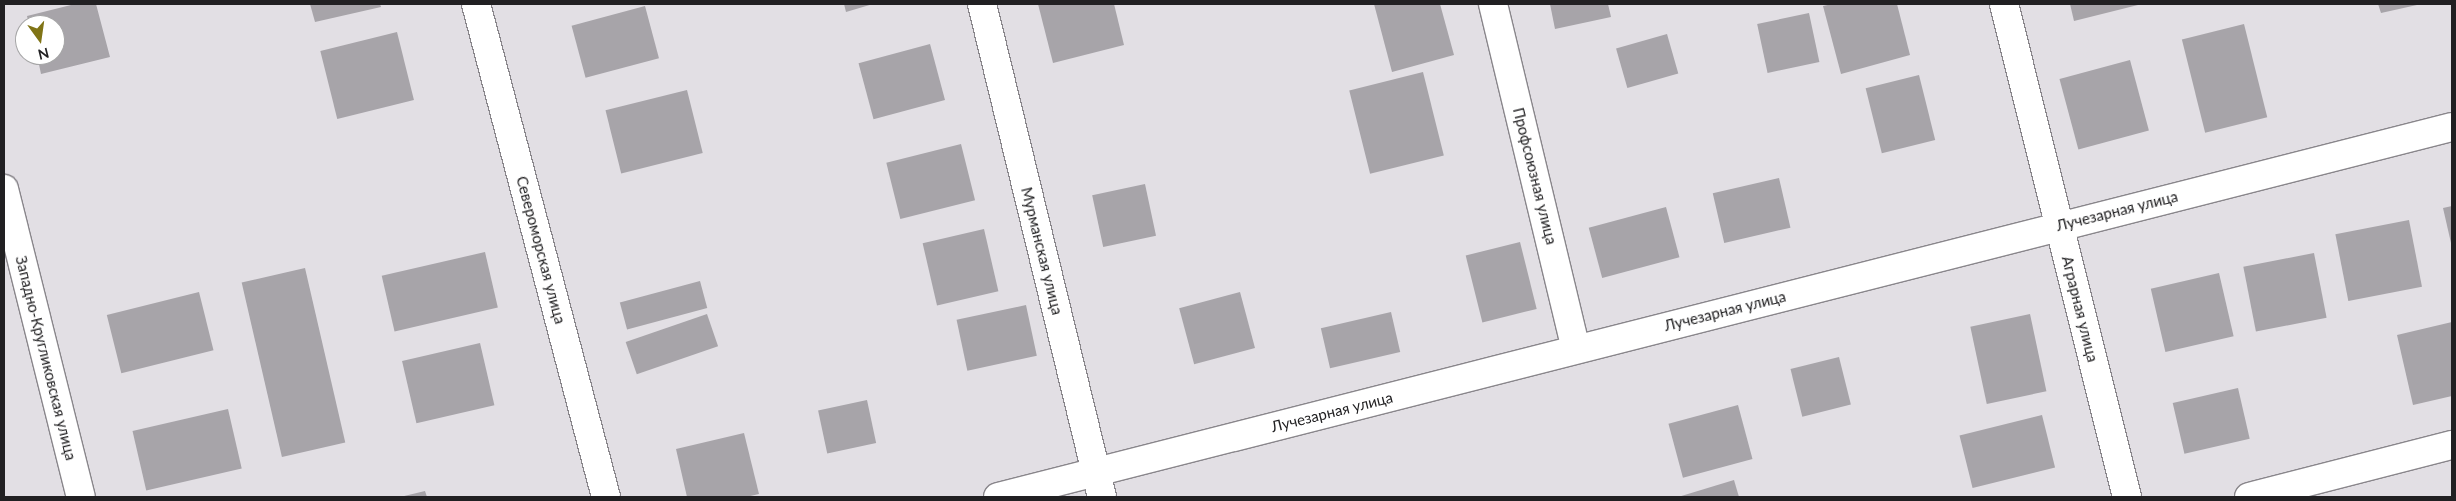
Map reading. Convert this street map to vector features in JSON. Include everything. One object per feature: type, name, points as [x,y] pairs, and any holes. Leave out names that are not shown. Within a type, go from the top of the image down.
[{"type":"street","name":"Североморская улица","points":[[476,4],[606,497]]},
{"type":"street","name":"Мурманская улица","points":[[982,4],[1098,485]]},
{"type":"street","name":"Профсоюзная улица","points":[[1493,4],[1576,349]]},
{"type":"street","name":"Аграрная улица","points":[[2004,4],[2126,497]]},
{"type":"street","name":"Лучезарная улица","points":[[998,497],[1098,485],[1576,349],[2452,127]]},
{"type":"street","name":"Западно-Кругликовская улица","points":[[4,190],[81,497]]},
{"type":"street","points":[[2249,497],[2452,445]]},
{"type":"building","points":[[75,4],[96,4],[110,57],[41,74],[39,65],[65,65],[65,15],[31,15]]},
{"type":"building","points":[[310,4],[380,4],[381,7],[315,22]]},
{"type":"building","points":[[844,4],[873,4],[846,12]]},
{"type":"building","points":[[1038,4],[1114,4],[1124,45],[1053,63]]},
{"type":"building","points":[[1374,4],[1440,4],[1454,55],[1392,72]]},
{"type":"building","points":[[1550,4],[1608,4],[1611,17],[1555,29]]},
{"type":"building","points":[[1832,4],[1897,4],[1910,55],[1841,74],[1823,6]]},
{"type":"building","points":[[2070,4],[2142,4],[2074,21]]},
{"type":"building","points":[[2378,4],[2417,4],[2417,5],[2381,13]]},
{"type":"building","points":[[645,6],[659,58],[586,78],[572,26]]},
{"type":"building","points":[[1809,13],[1819,62],[1768,73],[1757,24]]},
{"type":"building","points":[[2244,24],[2267,117],[2205,133],[2182,39]]},
{"type":"building","points":[[397,32],[414,100],[337,119],[320,51]]},
{"type":"building","points":[[1667,34],[1678,73],[1627,88],[1616,49]]},
{"type":"building","points":[[930,44],[945,100],[874,119],[859,63]]},
{"type":"building","points":[[2130,60],[2149,131],[2078,149],[2059,79]]},
{"type":"building","points":[[1423,72],[1444,155],[1370,174],[1349,90]]},
{"type":"building","points":[[1919,75],[1935,140],[1882,153],[1866,88]]},
{"type":"building","points":[[687,90],[703,153],[621,173],[605,110]]},
{"type":"building","points":[[961,144],[975,200],[900,219],[886,163]]},
{"type":"building","points":[[1779,178],[1790,228],[1724,243],[1713,193]]},
{"type":"building","points":[[1145,184],[1156,236],[1103,247],[1092,195]]},
{"type":"building","points":[[2452,206],[2452,243],[2451,243],[2443,208]]},
{"type":"building","points":[[1666,207],[1679,257],[1602,278],[1589,228]]},
{"type":"building","points":[[2409,220],[2422,287],[2348,301],[2335,234]]},
{"type":"building","points":[[984,229],[998,291],[937,306],[923,243]]},
{"type":"building","points":[[1520,242],[1537,309],[1482,322],[1466,256]]},
{"type":"building","points":[[485,252],[498,308],[395,331],[382,276]]},
{"type":"building","points":[[2314,253],[2327,318],[2256,332],[2243,267]]},
{"type":"building","points":[[305,268],[345,442],[282,457],[242,283]]},
{"type":"building","points":[[2219,273],[2234,336],[2165,352],[2151,289]]},
{"type":"building","points":[[700,281],[707,308],[627,330],[620,302]]},
{"type":"building","points":[[199,292],[214,350],[121,373],[107,315]]},
{"type":"building","points":[[1240,292],[1255,348],[1194,364],[1179,308]]},
{"type":"building","points":[[1026,305],[1037,356],[967,371],[957,320]]},
{"type":"building","points":[[1391,312],[1400,352],[1330,368],[1321,328]]},
{"type":"building","points":[[707,314],[718,346],[637,374],[626,342]]},
{"type":"building","points":[[2030,314],[2046,391],[1987,404],[1970,327]]},
{"type":"building","points":[[2452,322],[2452,396],[2413,405],[2397,335]]},
{"type":"building","points":[[480,343],[494,405],[416,423],[402,361]]},
{"type":"building","points":[[1839,357],[1851,405],[1802,417],[1790,369]]},
{"type":"building","points":[[2238,388],[2250,439],[2184,454],[2173,403]]},
{"type":"building","points":[[867,400],[876,443],[827,453],[818,410]]},
{"type":"building","points":[[1738,405],[1752,459],[1683,478],[1668,424]]},
{"type":"building","points":[[228,409],[242,468],[146,490],[133,431]]},
{"type":"building","points":[[2042,415],[2055,467],[1973,488],[1960,436]]},
{"type":"building","points":[[744,433],[759,494],[746,497],[687,497],[676,449]]},
{"type":"building","points":[[1734,480],[1739,497],[1678,497]]},
{"type":"building","points":[[425,491],[427,497],[400,497]]}]
